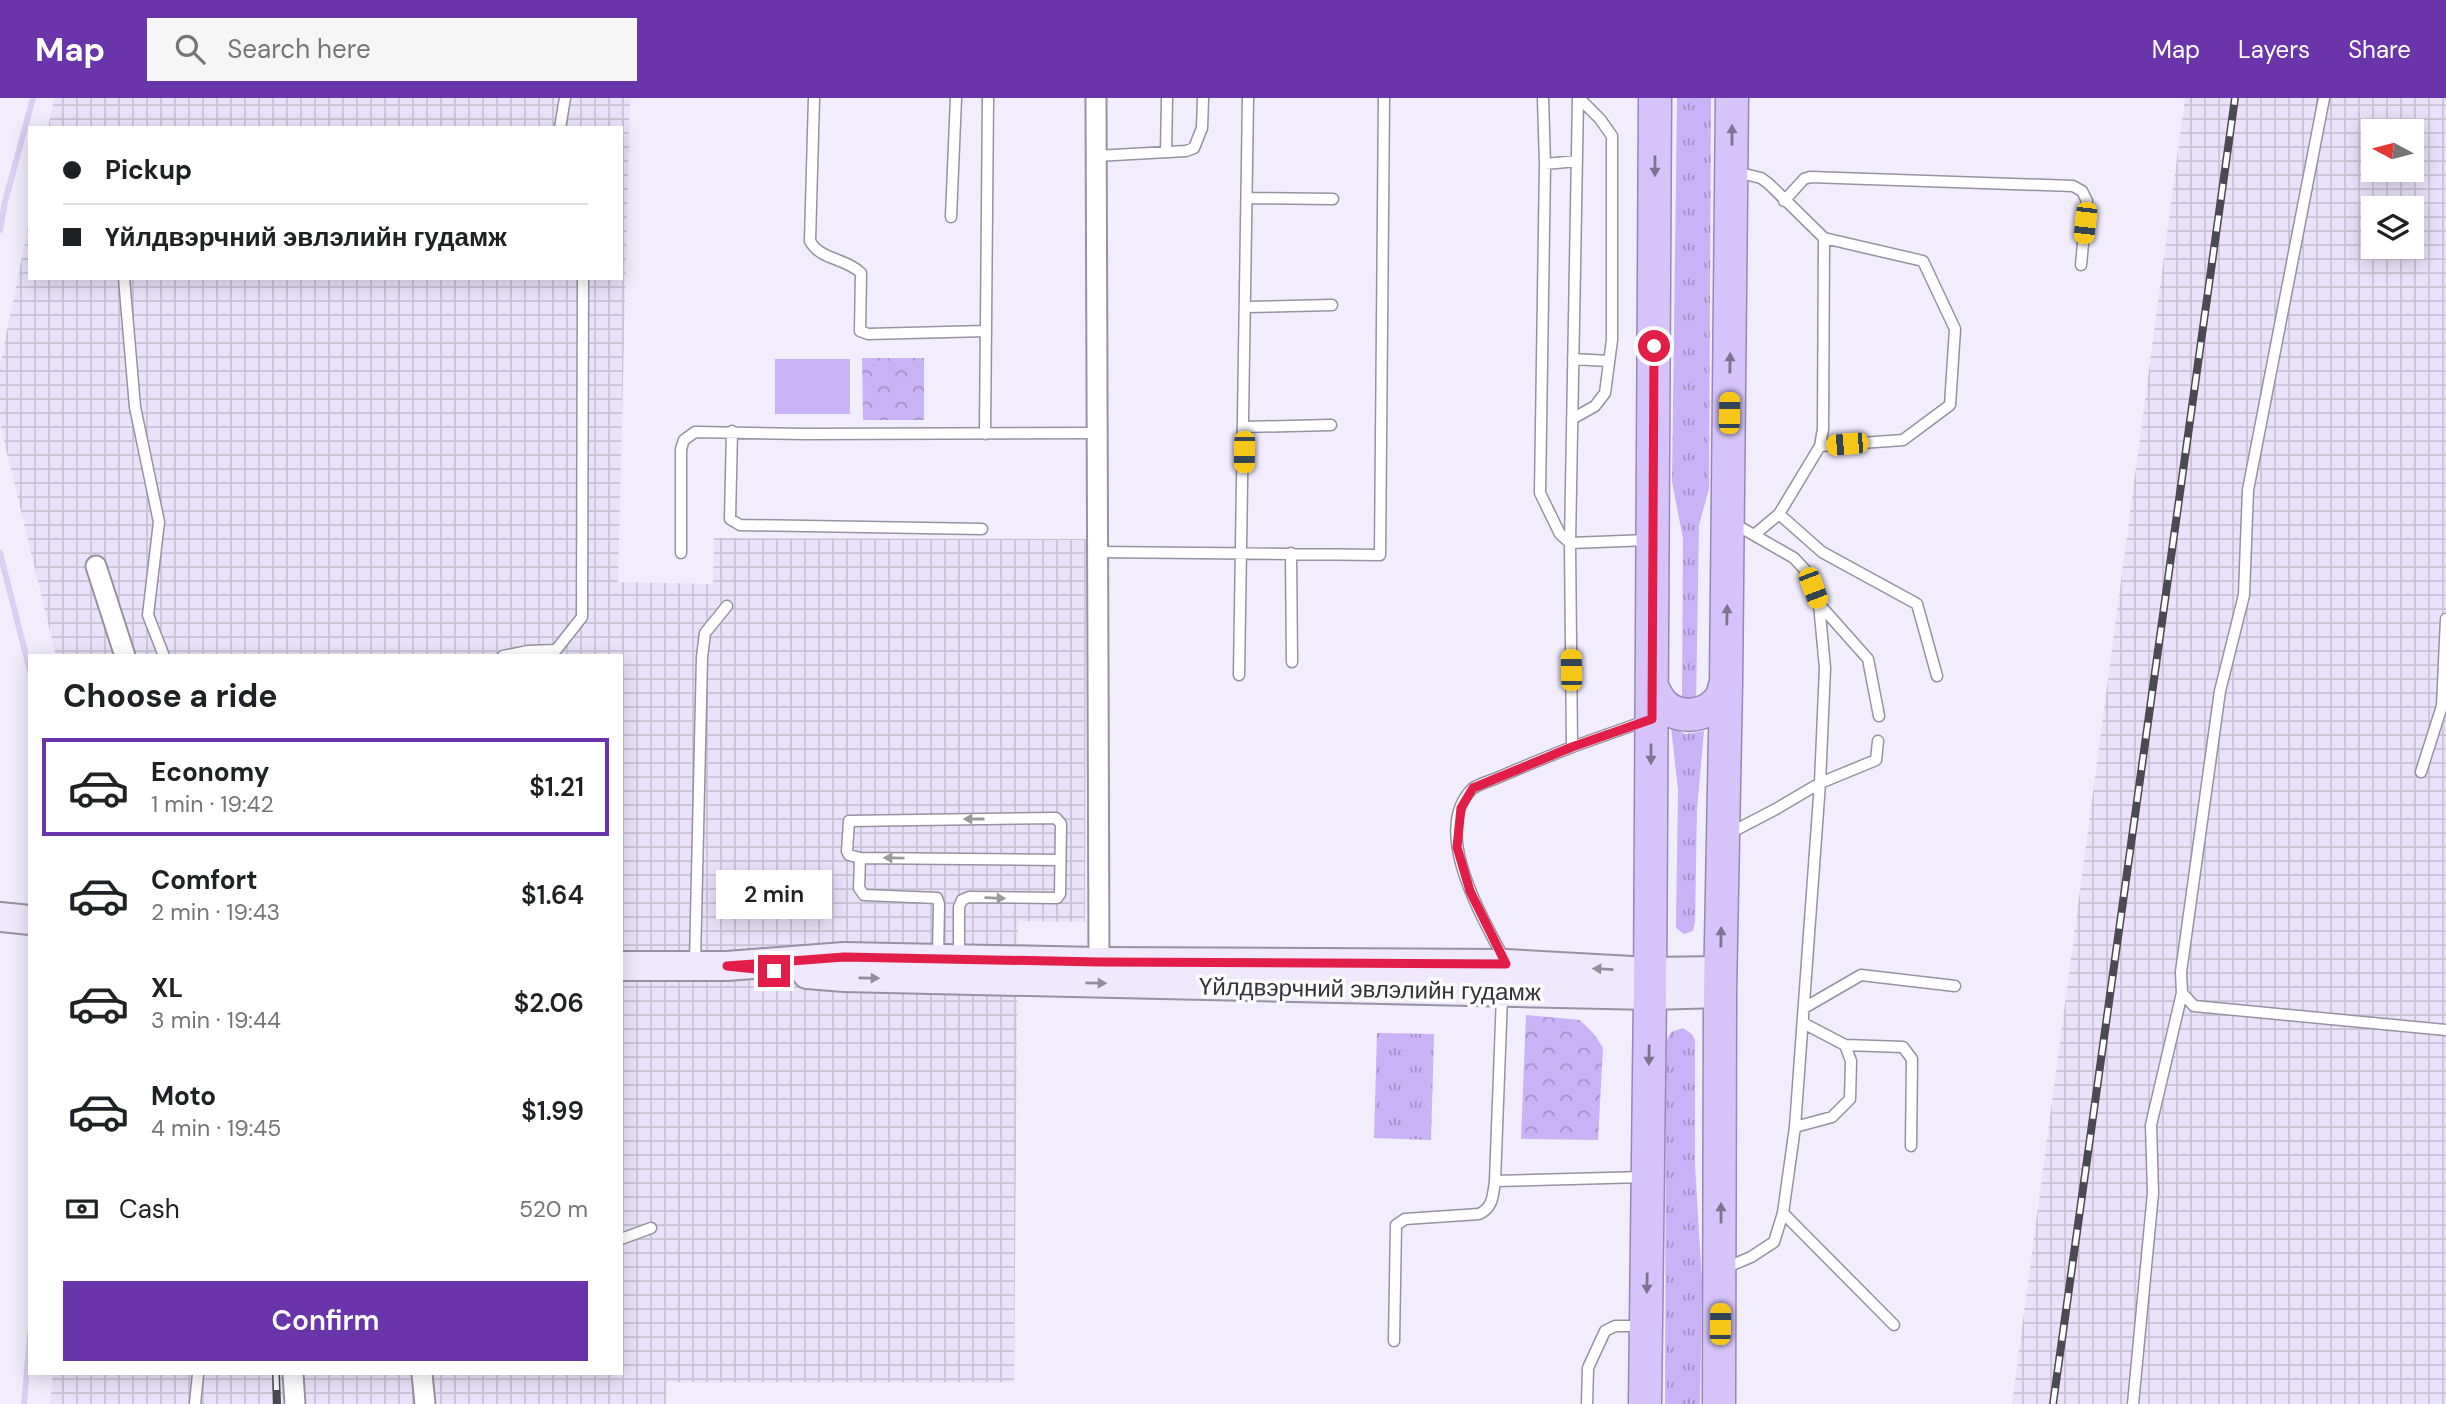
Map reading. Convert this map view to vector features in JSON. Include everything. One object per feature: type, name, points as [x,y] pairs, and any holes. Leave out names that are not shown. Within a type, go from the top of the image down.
[{"type":"highway","points":[[1645,1404],[1655,98]]},
{"type":"highway","points":[[1719,1404],[1720,982],[1726,683],[1741,528],[1732,98]]},
{"type":"highway","points":[[1652,686],[1661,703],[1675,713],[1691,715],[1707,711],[1720,699],[1726,683]]},
{"type":"main road","points":[[0,917],[28,920]]},
{"type":"main road","name":"Үйлдвэрчний эвлэлийн гудамж","points":[[623,966],[727,966],[844,957],[1099,962],[1650,983],[1720,982]]},
{"type":"main road","name":"Үйлдвэрчний эвлэлийн гудамж","points":[[727,966],[844,977],[1504,978]]},
{"type":"street","points":[[1096,98],[1099,962]]},
{"type":"street","points":[[96,566],[124,654]]},
{"type":"street","points":[[293,1375],[295,1404]]},
{"type":"street","points":[[422,1375],[425,1404]]},
{"type":"lane","points":[[560,126],[565,98]]},
{"type":"lane","points":[[814,98],[810,241],[818,252],[861,273],[860,331],[868,334],[986,331]]},
{"type":"lane","points":[[951,217],[956,98]]},
{"type":"lane","points":[[985,433],[988,98]]},
{"type":"lane","points":[[1166,152],[1167,98]]},
{"type":"lane","points":[[1096,156],[1186,151],[1194,148],[1202,128],[1203,98]]},
{"type":"lane","points":[[1239,675],[1248,98]]},
{"type":"lane","points":[[1098,552],[1380,555],[1384,98]]},
{"type":"lane","points":[[1543,98],[1545,164],[1540,494],[1560,534],[1570,543],[1653,540]]},
{"type":"lane","points":[[1572,747],[1570,543],[1579,98]]},
{"type":"lane","points":[[1572,419],[1595,406],[1605,393],[1612,340],[1612,136],[1579,98]]},
{"type":"lane","points":[[2133,1404],[2153,1193],[2151,1125],[2182,993],[2181,972],[2220,691],[2244,595],[2248,490],[2325,98]]},
{"type":"lane","points":[[1545,164],[1577,162]]},
{"type":"lane","points":[[1732,172],[1760,178],[1824,238],[1923,261],[1955,328],[1950,405],[1903,440],[1819,446]]},
{"type":"lane","points":[[1784,201],[1804,179],[1810,177],[2073,186],[2082,191],[2087,201],[2081,265]]},
{"type":"lane","points":[[1247,198],[1333,199]]},
{"type":"lane","points":[[1741,528],[1779,514],[1819,446],[1823,429],[1824,238]]},
{"type":"lane","points":[[124,280],[135,407],[159,522],[148,615],[163,654]]},
{"type":"lane","points":[[513,654],[556,650],[582,617],[583,280]]},
{"type":"lane","points":[[1246,307],[1332,305]]},
{"type":"lane","points":[[1573,359],[1609,361]]},
{"type":"lane","points":[[1244,427],[1331,425]]},
{"type":"lane","points":[[732,431],[730,519],[740,525],[982,530]]},
{"type":"lane","points":[[681,553],[681,449],[684,440],[695,432],[1097,433]]},
{"type":"lane","points":[[1779,514],[1822,552],[1917,604],[1937,676]]},
{"type":"lane","points":[[1721,1270],[1751,1257],[1774,1242],[1783,1213],[1795,1127],[1820,783],[1825,668],[1819,604],[1807,572],[1794,558],[1741,528]]},
{"type":"lane","points":[[1291,553],[1292,662]]},
{"type":"lane","points":[[1819,604],[1868,659],[1879,716]]},
{"type":"lane","points":[[695,966],[702,657],[705,633],[727,606]]},
{"type":"lane","points":[[2421,772],[2442,706],[2446,618]]},
{"type":"lane","points":[[1394,1341],[1396,1224],[1405,1219],[1486,1212],[1491,1205],[1495,1181],[1504,978],[1470,891],[1457,847],[1461,808],[1473,788],[1572,747],[1652,719]]},
{"type":"lane","points":[[1723,836],[1820,783],[1876,760],[1878,741]]},
{"type":"lane","points":[[949,959],[962,900],[969,897],[1057,898],[1060,894],[1060,860],[1060,824],[1056,818],[849,821],[847,851],[849,855],[860,858],[1060,860]]},
{"type":"lane","points":[[860,858],[859,888],[864,895],[937,898],[949,959]]},
{"type":"lane","points":[[1804,1008],[1861,975],[1955,986]]},
{"type":"lane","points":[[2182,993],[2194,1006],[2446,1030]]},
{"type":"lane","points":[[1802,1023],[1845,1045],[1903,1047],[1912,1059],[1911,1146]]},
{"type":"lane","points":[[1795,1127],[1832,1117],[1850,1099],[1851,1061],[1845,1045]]},
{"type":"lane","points":[[1495,1181],[1648,1177]]},
{"type":"lane","points":[[1783,1213],[1894,1325]]},
{"type":"lane","points":[[623,1238],[651,1228]]},
{"type":"lane","points":[[1587,1404],[1588,1368],[1605,1331],[1615,1326],[1646,1326]]},
{"type":"lane","points":[[195,1404],[198,1375]]},
{"type":"shaded area","points":[[54,98],[630,98],[618,582],[713,584],[714,538],[1086,539],[1085,922],[1018,921],[1014,1382],[667,1382],[666,1404],[50,1404],[53,1375],[623,1375],[623,654],[56,654],[0,424],[0,365],[28,228],[28,280],[623,280],[623,126],[48,126]]},
{"type":"shaded area","points":[[2185,98],[2446,98],[2446,1404],[2012,1404]]},
{"type":"green space","points":[[1677,98],[1711,98],[1709,489],[1699,525],[1696,704],[1682,698],[1683,539],[1672,482]]},
{"type":"green space","points":[[862,358],[924,358],[924,420],[863,420]]},
{"type":"green space","points":[[775,359],[850,359],[850,414],[775,414]]},
{"type":"green space","points":[[1671,727],[1686,734],[1704,731],[1697,810],[1695,922],[1693,931],[1684,934],[1676,928],[1678,790]]},
{"type":"green space","points":[[1526,1015],[1580,1020],[1603,1048],[1598,1140],[1521,1139]]},
{"type":"green space","points":[[1683,1028],[1692,1034],[1695,1040],[1695,1165],[1702,1281],[1700,1404],[1665,1404],[1666,1042],[1671,1032]]},
{"type":"green space","points":[[1377,1033],[1434,1034],[1431,1140],[1374,1138]]},
{"type":"waterway","points":[[0,230],[33,98]]},
{"type":"waterway","points":[[0,553],[28,663]]},
{"type":"waterway","points":[[24,1404],[28,1358]]},
{"type":"railway","points":[[2053,1404],[2235,98]]},
{"type":"railway","points":[[276,1375],[277,1404]]},
{"type":"route","points":[[774,971],[727,966],[844,957],[1099,962],[1506,964],[1470,891],[1457,847],[1461,808],[1473,788],[1572,747],[1652,719],[1654,346]]}]
